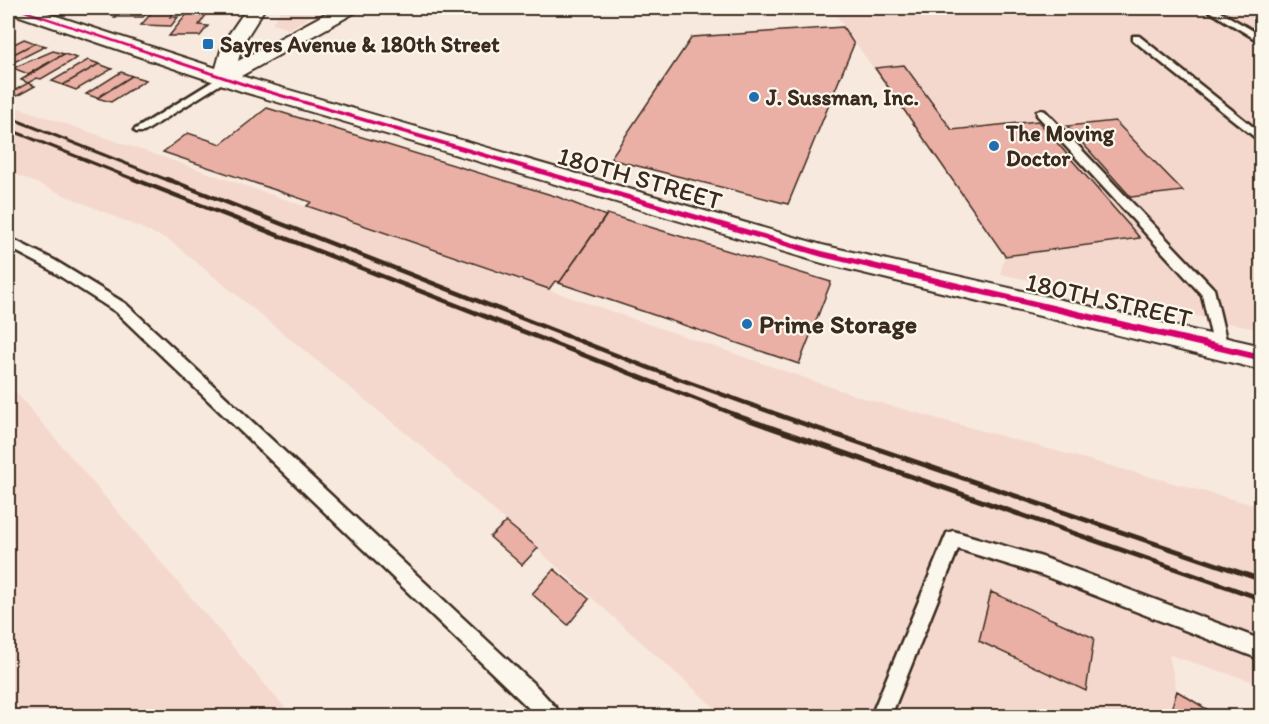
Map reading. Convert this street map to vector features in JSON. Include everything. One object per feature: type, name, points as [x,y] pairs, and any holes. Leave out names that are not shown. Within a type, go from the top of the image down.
[{"type":"street","name":"180TH STREET","points":[[15,8],[223,78],[822,254],[1262,358]]},
{"type":"street","points":[[223,78],[233,43],[256,8]]},
{"type":"street","points":[[223,78],[349,8]]},
{"type":"lane","points":[[1208,8],[1262,39]]},
{"type":"lane","points":[[1136,38],[1262,140]]},
{"type":"lane","points":[[140,130],[223,78]]},
{"type":"lane","points":[[1041,113],[1209,293],[1221,348]]},
{"type":"lane","points":[[8,242],[49,263],[121,308],[530,694],[550,717]]},
{"type":"lane","points":[[881,717],[953,538],[1042,566],[1262,650]]},
{"type":"shaded area","points":[[283,8],[325,8],[289,29],[272,23]]},
{"type":"shaded area","points":[[831,8],[1261,8],[1261,330],[1000,274],[1005,256]]},
{"type":"shaded area","points":[[8,104],[866,399],[1261,507],[1261,684],[1169,655],[1177,691],[1169,716],[724,716],[425,449],[169,240],[8,171]]},
{"type":"shaded area","points":[[8,383],[292,716],[8,716]]},
{"type":"building","points":[[122,8],[150,9],[143,17],[114,17]]},
{"type":"building","points":[[192,8],[210,9],[199,25],[208,26],[200,36],[169,36]]},
{"type":"building","points":[[155,9],[176,9],[170,17],[178,17],[171,26],[141,25]]},
{"type":"building","points":[[843,27],[854,44],[788,204],[610,159],[692,37]]},
{"type":"building","points":[[24,39],[35,43],[8,57],[8,47]]},
{"type":"building","points":[[35,43],[46,46],[8,65],[8,57]]},
{"type":"building","points":[[53,51],[64,54],[28,74],[13,68]]},
{"type":"building","points":[[64,54],[77,58],[41,79],[37,78],[28,83],[21,80]]},
{"type":"building","points":[[88,60],[99,64],[63,85],[52,81]]},
{"type":"building","points":[[99,64],[112,69],[76,90],[63,85]]},
{"type":"building","name":"The Moving Doctor","points":[[904,65],[952,130],[1038,121],[1140,238],[1005,256],[875,68]]},
{"type":"building","points":[[121,72],[132,76],[97,98],[86,94]]},
{"type":"building","points":[[132,76],[146,80],[111,102],[97,98]]},
{"type":"building","points":[[28,83],[35,86],[17,96],[10,93]]},
{"type":"building","points":[[267,108],[558,197],[606,216],[560,282],[555,281],[549,289],[307,206],[311,202],[163,152],[188,133],[221,144]]},
{"type":"building","points":[[1115,121],[1183,191],[1131,197],[1067,126]]},
{"type":"building","name":"Prime Storage","points":[[607,214],[831,282],[799,364],[559,283]]},
{"type":"building","points":[[506,522],[538,548],[522,565],[490,537]]},
{"type":"building","points":[[554,569],[589,599],[568,625],[532,594]]},
{"type":"building","points":[[991,592],[1094,638],[1086,691],[979,641]]},
{"type":"building","points":[[1177,691],[1218,716],[1169,716]]},
{"type":"railway","points":[[8,117],[170,181]]},
{"type":"railway","points":[[8,129],[138,181]]},
{"type":"railway","points":[[134,179],[739,416]]},
{"type":"railway","points":[[167,179],[649,368],[782,416]]},
{"type":"railway","points":[[735,415],[1262,599]]},
{"type":"railway","points":[[778,415],[1262,580]]},
{"type":"cycle path","points":[[15,8],[252,87],[822,254],[1262,358]]},
{"type":"place","name":"Sayres Avenue & 180th Street","points":[[208,44]]},
{"type":"place","name":"J. Sussman, Inc.","points":[[754,97]]},
{"type":"place","name":"The Moving Doctor","points":[[994,146]]},
{"type":"place","name":"Prime Storage","points":[[747,324]]}]
